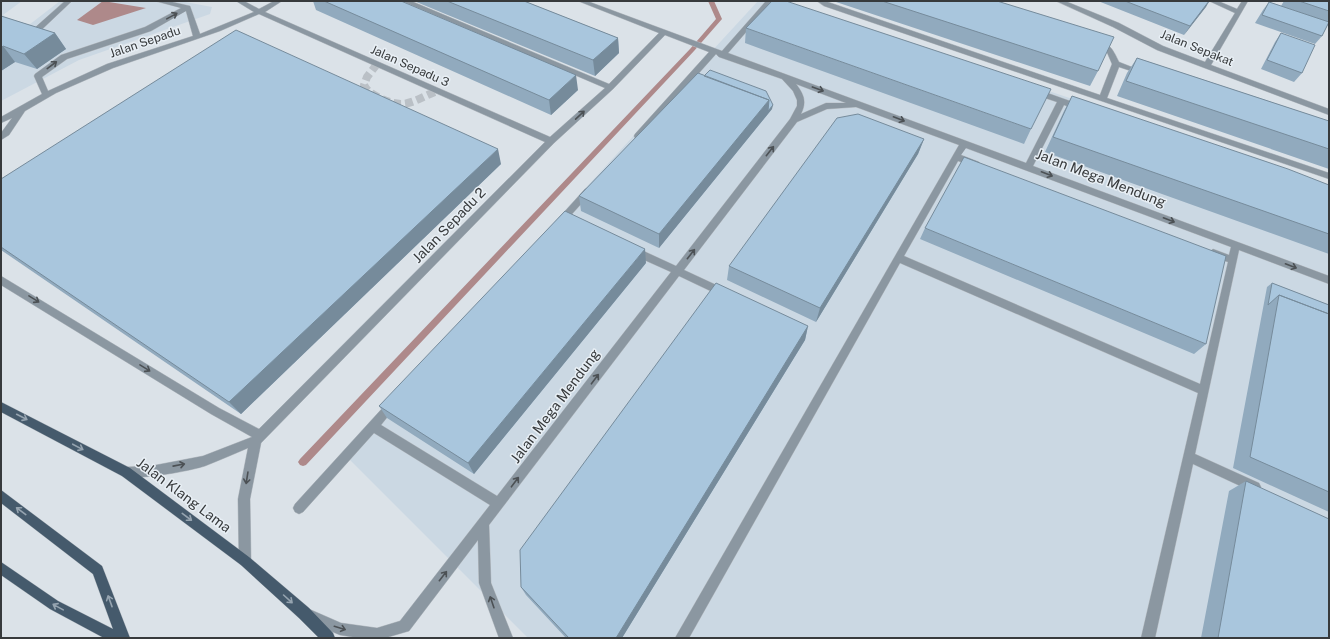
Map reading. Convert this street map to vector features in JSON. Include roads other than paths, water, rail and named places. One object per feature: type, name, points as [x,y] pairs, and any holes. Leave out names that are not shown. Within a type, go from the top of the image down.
[{"type":"main road","name":"Jalan Klang Lama","points":[[1,406],[126,472],[245,561],[304,613],[328,638]]},
{"type":"main road","points":[[1,496],[98,570],[123,638]]},
{"type":"main road","points":[[1,568],[54,605],[117,638]]},
{"type":"street","points":[[20,29],[32,34],[69,1]]},
{"type":"street","points":[[158,1],[188,7]]},
{"type":"street","name":"Jalan Sepadu 3","points":[[239,1],[260,12],[551,141]]},
{"type":"street","name":"Jalan Sepadu","points":[[1,120],[46,95],[109,66],[197,37],[260,12],[279,1]]},
{"type":"street","points":[[404,1],[610,87]]},
{"type":"street","name":"Jalan Mega Mendung","points":[[581,1],[591,3],[718,53],[863,105],[1329,280]]},
{"type":"street","points":[[632,142],[770,1]]},
{"type":"street","points":[[820,1],[826,5],[1329,176]]},
{"type":"street","name":"Jalan Sepakat","points":[[1059,1],[1116,25],[1160,48],[1329,112]]},
{"type":"street","points":[[1212,1],[1239,12]]},
{"type":"street","points":[[1207,66],[1245,1]]},
{"type":"street","points":[[188,7],[197,37]]},
{"type":"street","points":[[46,95],[38,76],[64,57],[148,29],[188,7]]},
{"type":"street","name":"Jalan Sepadu 2","points":[[126,472],[151,471],[203,461],[258,438],[551,141],[668,33]]},
{"type":"street","points":[[1087,38],[1109,49],[1116,64],[1103,99]]},
{"type":"street","points":[[1116,64],[1153,76]]},
{"type":"street","name":"Jalan Mega Mendung","points":[[304,613],[340,629],[377,634],[404,626],[794,120],[801,104],[799,93],[792,83],[781,76]]},
{"type":"street","points":[[1032,90],[1091,112]]},
{"type":"street","points":[[1028,167],[1062,101]]},
{"type":"street","name":"Jalan Mega Mendung","points":[[794,120],[813,110],[826,106],[840,104],[863,105]]},
{"type":"street","name":"Jalan Sepadu","points":[[1,138],[21,110]]},
{"type":"street","points":[[682,638],[964,143]]},
{"type":"street","points":[[957,157],[986,168]]},
{"type":"street","points":[[552,230],[567,219],[595,183]]},
{"type":"street","points":[[1148,638],[1190,457],[1236,245]]},
{"type":"street","points":[[628,248],[734,297]]},
{"type":"street","points":[[1202,249],[1232,260]]},
{"type":"street","points":[[898,258],[1204,391]]},
{"type":"street","points":[[1,280],[258,438],[249,469],[244,499],[245,561]]},
{"type":"street","points":[[299,508],[398,399]]},
{"type":"street","points":[[373,426],[499,504]]},
{"type":"street","points":[[1190,457],[1266,493]]},
{"type":"street","points":[[483,524],[485,584],[506,638]]},
{"type":"waterway","points":[[303,462],[692,50],[719,19],[711,1]]},
{"type":"tunnel","points":[[377,64],[367,77],[364,85],[378,97],[387,101],[402,104],[414,101],[437,91]]}]
